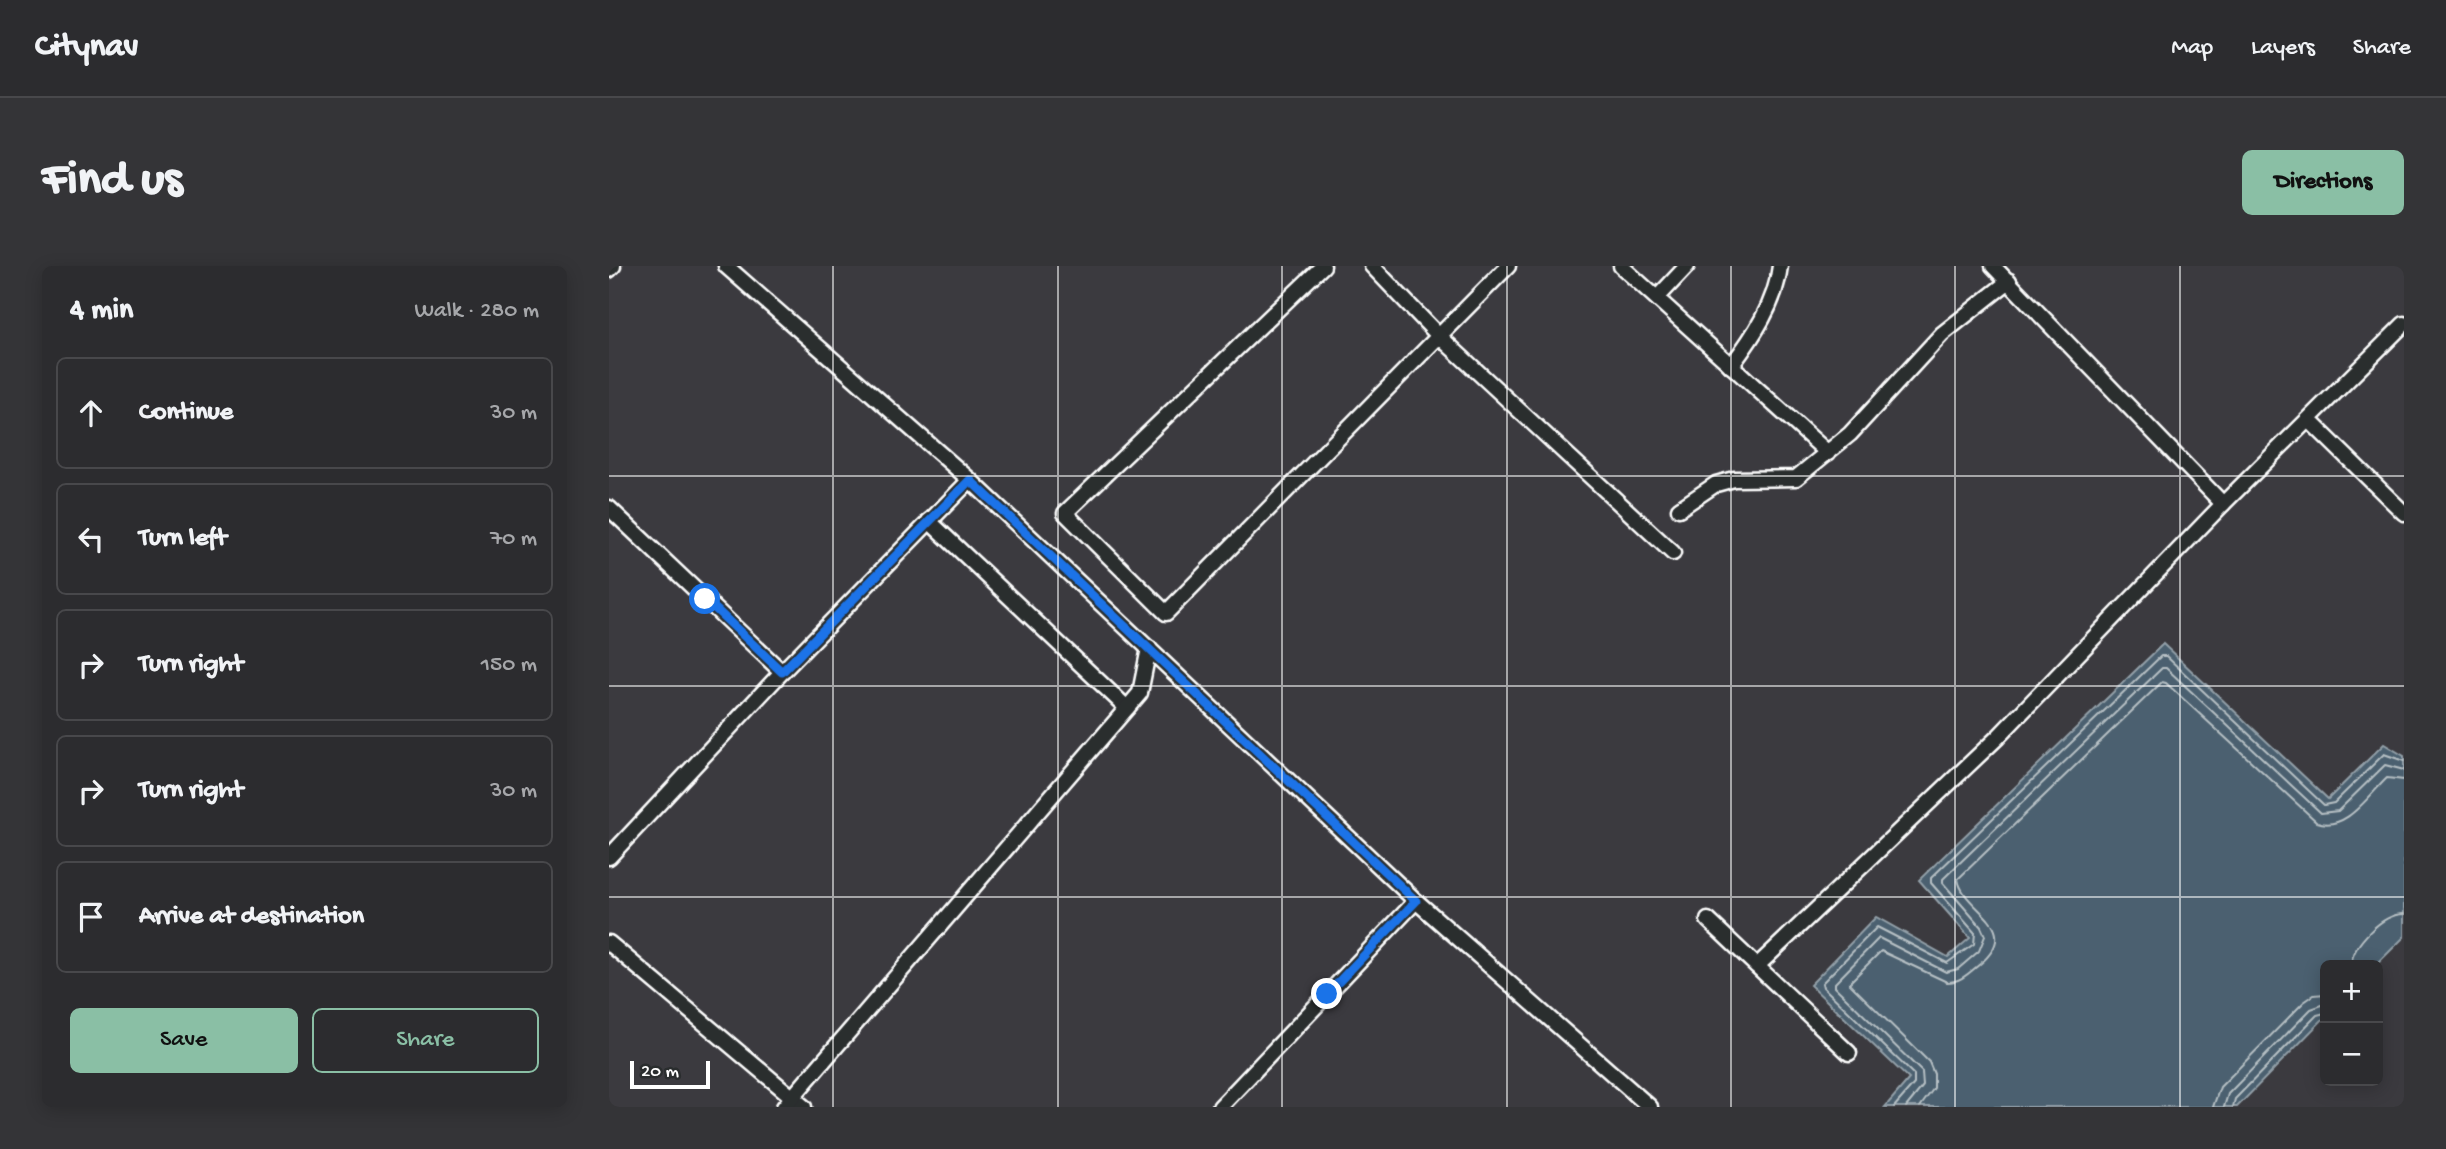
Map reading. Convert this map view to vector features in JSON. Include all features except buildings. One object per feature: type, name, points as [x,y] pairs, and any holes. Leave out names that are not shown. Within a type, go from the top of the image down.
[{"type":"lane","points":[[726,266],[970,480],[1416,901],[1650,1107]]},
{"type":"lane","points":[[1323,266],[1065,513],[1167,613],[1508,266]]},
{"type":"lane","points":[[1372,266],[1439,336],[1673,553]]},
{"type":"lane","points":[[1621,266],[1828,453]]},
{"type":"lane","points":[[1657,298],[1687,266]]},
{"type":"lane","points":[[1731,366],[1762,320],[1779,278],[1780,266]]},
{"type":"lane","points":[[1993,266],[2223,504]]},
{"type":"lane","points":[[1679,509],[1716,484],[1734,479],[1797,478],[1850,435],[1942,334],[2009,281]]},
{"type":"lane","points":[[1757,966],[1998,737],[2223,504],[2404,324]]},
{"type":"lane","points":[[2309,420],[2404,513]]},
{"type":"lane","points":[[609,857],[782,672],[970,480]]},
{"type":"lane","points":[[609,509],[782,672]]},
{"type":"lane","points":[[929,521],[1127,708]]},
{"type":"lane","points":[[609,943],[794,1104],[1140,693],[1149,648]]},
{"type":"lane","points":[[1220,1107],[1416,901]]},
{"type":"lane","points":[[1708,920],[1849,1053]]},
{"type":"water","points":[[2163,644],[2328,799],[2384,744],[2404,756],[2404,937],[2381,960],[2320,960],[2320,1022],[2237,1107],[1885,1107],[1909,1079],[1810,985],[1876,917],[1948,957],[1970,938],[1919,880]]},
{"type":"route","points":[[705,599],[782,672],[970,480],[1416,901],[1327,994]]}]
